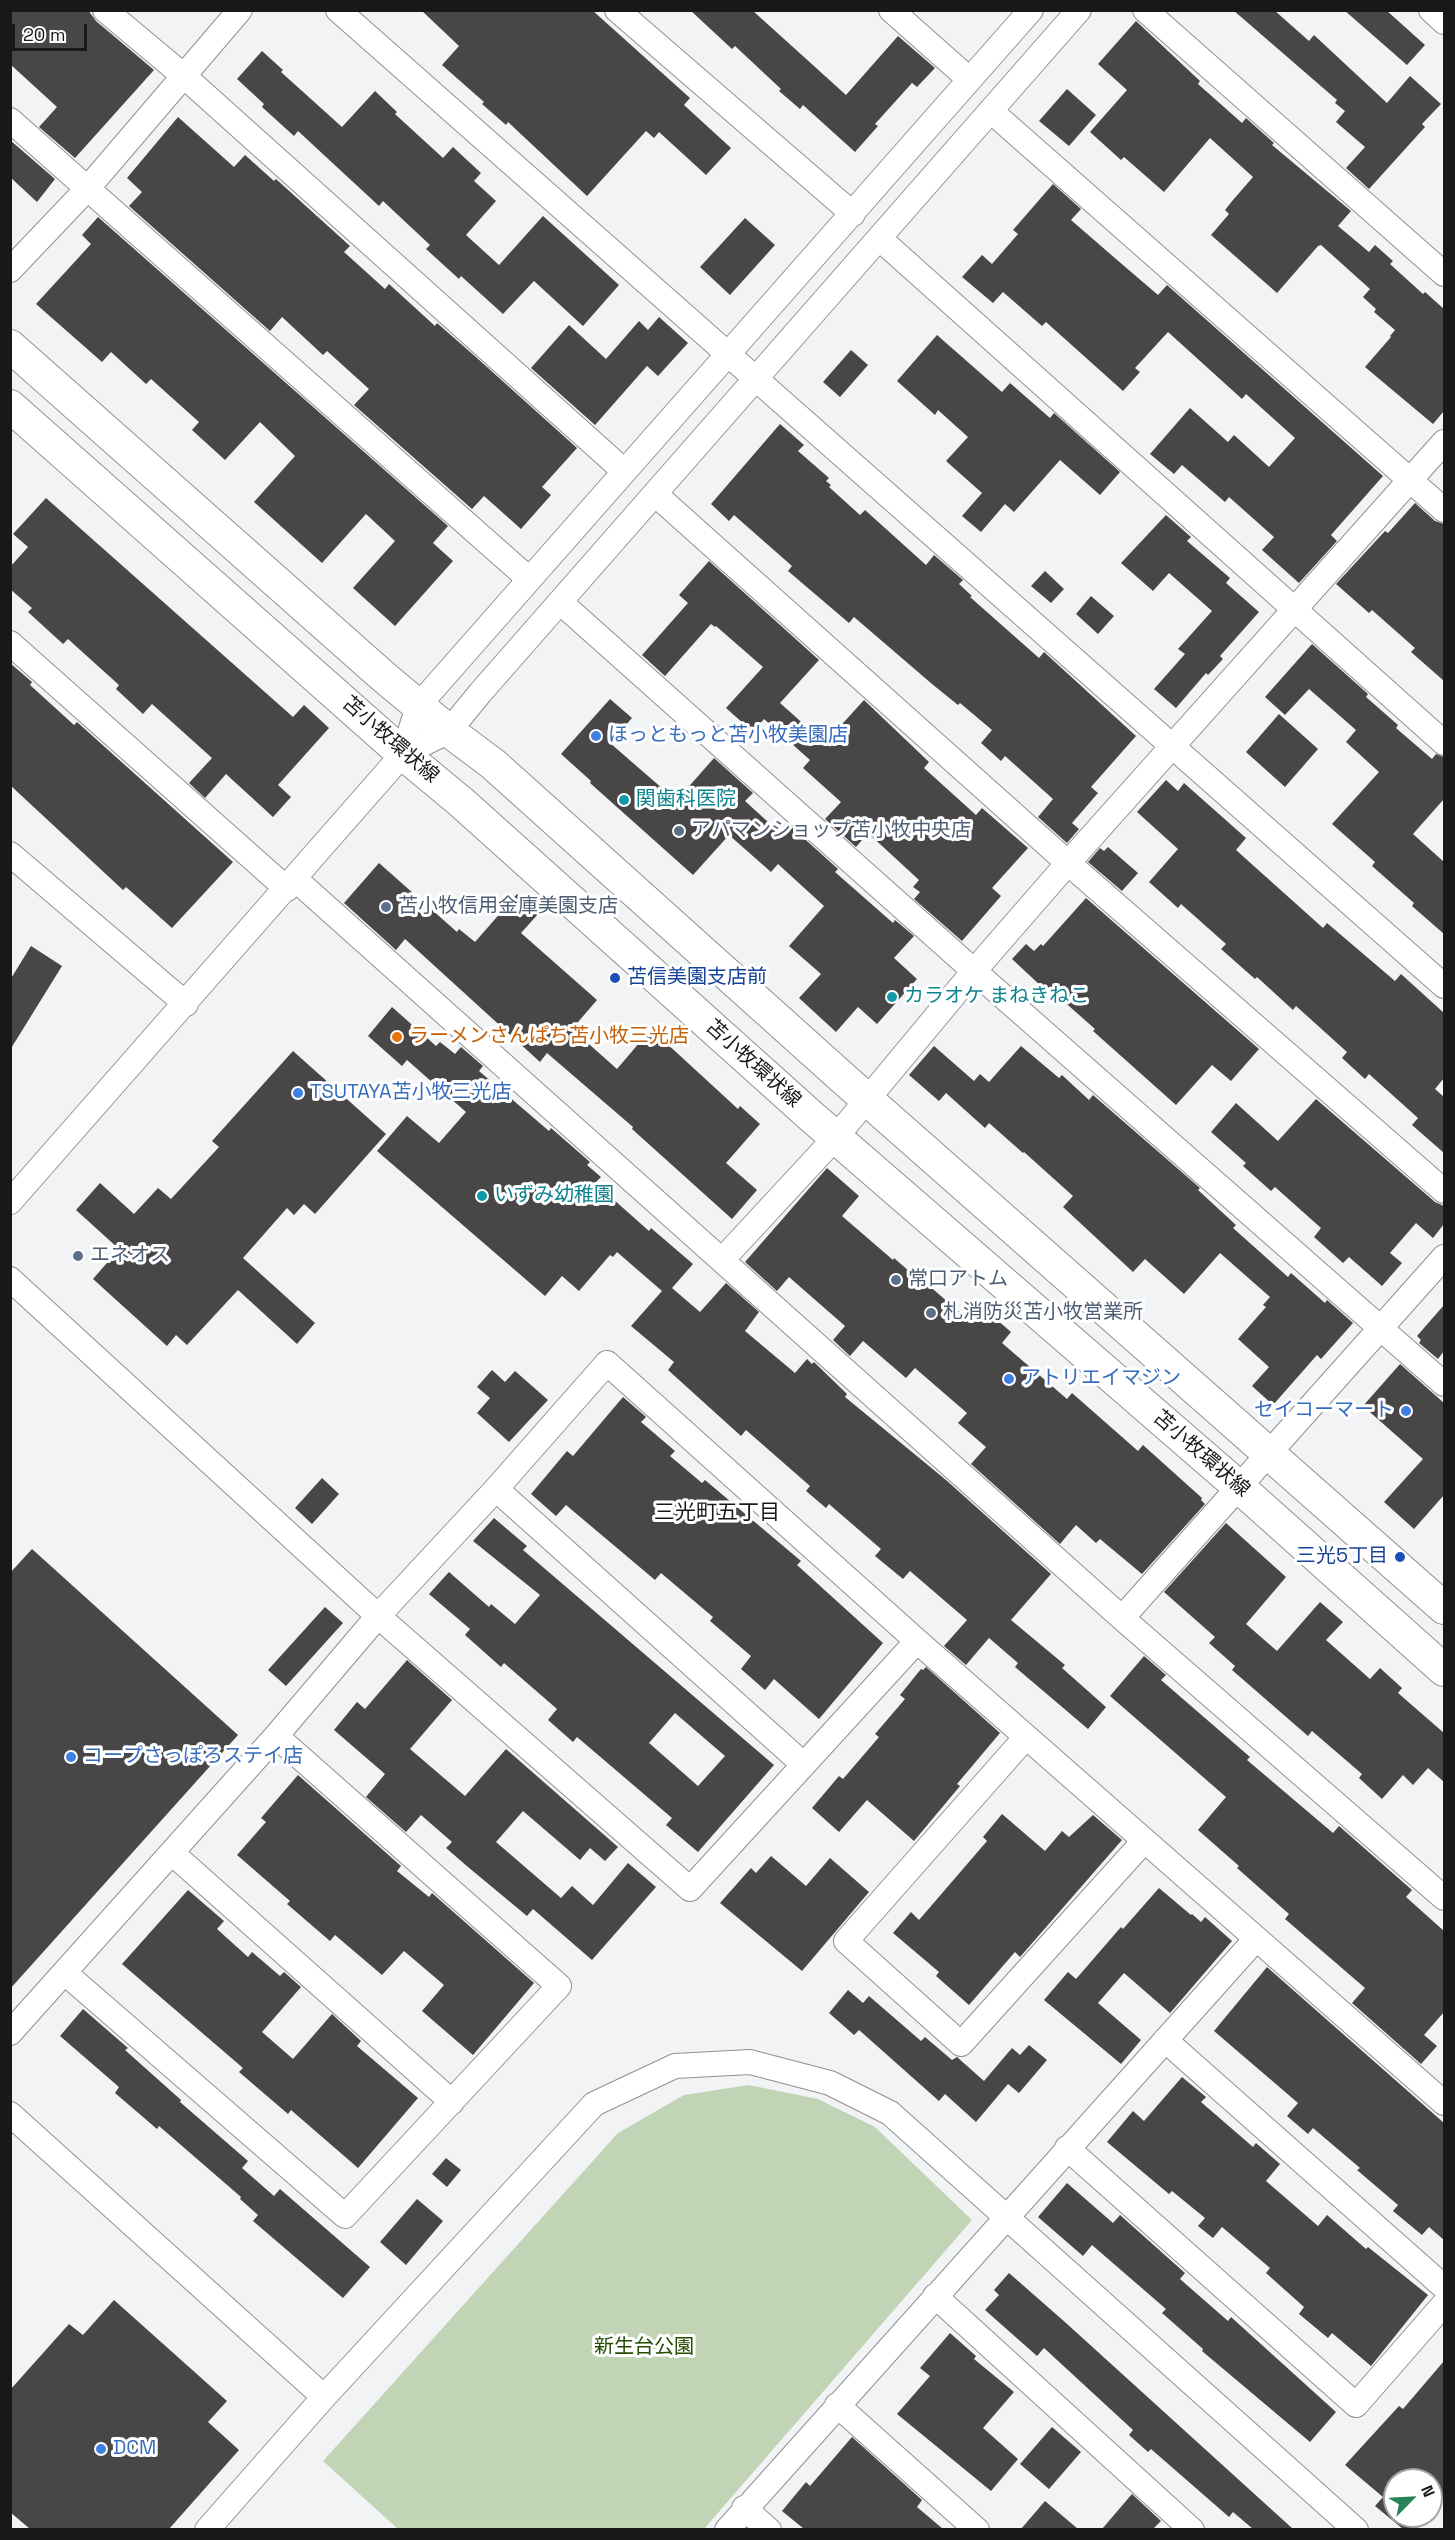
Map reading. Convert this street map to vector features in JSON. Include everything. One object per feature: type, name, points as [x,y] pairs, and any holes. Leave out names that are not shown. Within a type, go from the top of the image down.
[{"type":"main road","points":[[10,346],[418,706],[494,764],[1444,1608]]},
{"type":"main road","name":"苫小牧環状線","points":[[10,406],[403,754],[470,810],[836,1137],[1239,1487],[1444,1671]]},
{"type":"street","points":[[105,10],[185,77],[624,471]]},
{"type":"street","points":[[10,270],[87,189],[240,10]]},
{"type":"street","points":[[338,10],[1444,986]]},
{"type":"street","points":[[617,10],[853,214]]},
{"type":"street","points":[[891,10],[969,79]]},
{"type":"street","points":[[403,754],[418,706],[1031,10]]},
{"type":"street","points":[[10,1202],[403,754],[449,731],[1079,10]]},
{"type":"street","points":[[1145,10],[1444,274]]},
{"type":"street","points":[[1431,10],[1444,22]]},
{"type":"street","points":[[992,112],[1444,510]]},
{"type":"street","points":[[10,120],[529,579]]},
{"type":"street","points":[[880,239],[1444,743]]},
{"type":"street","points":[[722,1260],[836,1137],[1068,863],[1444,442]]},
{"type":"street","points":[[655,494],[1068,863],[1444,1191]]},
{"type":"street","points":[[560,602],[974,972],[1444,1384]]},
{"type":"street","points":[[10,643],[291,884],[722,1260],[1122,1618],[1444,1898]]},
{"type":"street","points":[[10,854],[186,1004]]},
{"type":"street","points":[[1122,1618],[1444,1257]]},
{"type":"street","points":[[10,1279],[378,1616],[690,1889],[917,1641]]},
{"type":"street","points":[[10,2033],[276,1736],[378,1616],[496,1489],[607,1363],[917,1641],[1444,2103]]},
{"type":"street","points":[[496,1489],[803,1764]]},
{"type":"street","points":[[65,1973],[345,2216],[559,1986],[276,1736]]},
{"type":"street","points":[[1026,1737],[846,1941],[961,2044],[1144,1841]]},
{"type":"street","points":[[172,1853],[452,2102]]},
{"type":"street","points":[[727,2529],[1256,1939]]},
{"type":"street","points":[[1166,2040],[1444,2287]]},
{"type":"street","points":[[207,2529],[324,2397],[594,2104],[675,2066],[750,2062],[830,2083],[890,2113],[1356,2529]]},
{"type":"street","points":[[10,2114],[324,2397]]},
{"type":"street","points":[[1067,2148],[1356,2405],[1444,2304]]},
{"type":"street","points":[[935,2296],[1192,2529]]},
{"type":"street","points":[[837,2406],[977,2529]]},
{"type":"street","points":[[744,2508],[769,2529]]},
{"type":"green space","name":"新生台公園","points":[[749,2085],[818,2099],[875,2127],[972,2220],[704,2529],[398,2529],[323,2461],[618,2133],[684,2095]]},
{"type":"building","points":[[10,10],[88,10],[96,21],[154,70],[75,158],[39,127],[57,107],[10,64]]},
{"type":"building","points":[[421,10],[592,10],[690,98],[684,105],[731,148],[706,175],[659,132],[654,138],[646,131],[587,196],[508,122],[506,125],[482,104],[484,102],[442,65],[459,46]]},
{"type":"building","points":[[690,10],[752,10],[846,95],[898,36],[935,68],[917,87],[912,83],[875,124],[878,126],[855,152],[803,105],[800,109],[779,91],[781,89],[735,46],[732,49]]},
{"type":"building","points":[[1233,10],[1274,10],[1309,41],[1314,35],[1387,103],[1410,76],[1441,104],[1422,124],[1425,127],[1369,189],[1346,168],[1365,147],[1336,122],[1345,111],[1335,103],[1337,100]]},
{"type":"building","points":[[1344,10],[1386,10],[1425,45],[1407,65]]},
{"type":"building","points":[[1136,21],[1200,81],[1198,84],[1242,123],[1246,118],[1274,143],[1272,145],[1351,211],[1338,226],[1369,252],[1375,245],[1393,261],[1390,264],[1423,294],[1425,292],[1444,309],[1444,411],[1433,424],[1365,367],[1395,330],[1374,312],[1376,309],[1363,297],[1370,289],[1321,245],[1277,293],[1211,235],[1229,214],[1225,210],[1253,177],[1210,138],[1164,192],[1124,157],[1121,160],[1090,132],[1127,90],[1098,64]]},
{"type":"building","points":[[262,51],[283,70],[281,72],[342,127],[375,91],[397,112],[395,114],[443,158],[453,147],[481,173],[474,181],[496,201],[466,235],[499,265],[543,216],[619,285],[583,326],[534,281],[503,314],[461,276],[459,279],[426,249],[430,245],[383,201],[379,206],[298,131],[294,136],[262,107],[264,104],[237,79]]},
{"type":"building","points":[[1067,89],[1096,115],[1069,146],[1039,121]]},
{"type":"building","points":[[178,117],[234,167],[245,155],[274,181],[276,179],[350,246],[344,252],[385,289],[389,284],[435,326],[437,323],[577,448],[542,487],[551,495],[521,529],[484,496],[472,509],[354,405],[369,389],[327,351],[323,355],[282,317],[270,331],[129,206],[142,192],[127,178]]},
{"type":"building","points":[[10,140],[55,179],[37,202],[10,177]]},
{"type":"building","points":[[1053,184],[1081,209],[1071,220],[1158,295],[1167,285],[1383,476],[1331,535],[1337,541],[1299,583],[1262,550],[1274,537],[1229,497],[1225,502],[1182,465],[1174,474],[1150,454],[1190,408],[1228,442],[1234,435],[1269,467],[1295,438],[1246,394],[1242,399],[1168,332],[1135,368],[1140,372],[1123,391],[1046,322],[1042,326],[1003,292],[993,303],[962,277],[982,255],[992,264],[1018,234],[1013,230]]},
{"type":"building","points":[[98,217],[448,526],[433,543],[453,561],[395,626],[353,588],[395,541],[366,514],[322,563],[254,502],[295,456],[260,422],[225,460],[192,430],[199,422],[151,379],[146,384],[111,352],[102,362],[36,304],[91,244],[82,235]]},
{"type":"building","points":[[745,218],[775,245],[730,295],[700,267]]},
{"type":"building","points":[[659,317],[688,343],[658,376],[647,366],[595,425],[531,368],[569,325],[606,359],[639,321],[648,330]]},
{"type":"building","points":[[937,335],[1002,392],[1010,383],[1050,418],[1054,413],[1120,472],[1100,495],[1060,460],[1014,512],[1005,504],[981,532],[962,516],[982,493],[946,461],[968,437],[938,410],[935,415],[897,381]]},
{"type":"building","points":[[851,350],[868,365],[840,397],[823,382]]},
{"type":"building","points":[[780,424],[804,445],[798,451],[829,478],[826,481],[831,485],[829,487],[860,515],[865,510],[926,565],[934,555],[963,580],[959,584],[972,596],[970,597],[1039,658],[1044,652],[1136,736],[1091,787],[1098,793],[1072,823],[1079,829],[1067,843],[1038,817],[1053,799],[1005,756],[1001,761],[981,743],[992,730],[960,703],[958,705],[932,684],[854,617],[849,623],[788,571],[792,566],[734,515],[729,521],[711,504]]},
{"type":"building","points":[[46,498],[293,717],[304,705],[329,728],[278,785],[291,797],[273,817],[226,774],[205,798],[189,783],[212,758],[152,704],[143,714],[116,689],[119,685],[68,639],[63,644],[28,612],[32,608],[10,589],[10,567],[28,547],[13,534]]},
{"type":"building","points":[[1415,503],[1435,521],[1444,524],[1444,681],[1411,652],[1415,648],[1372,610],[1369,613],[1336,584],[1385,531],[1388,533]]},
{"type":"building","points":[[1166,515],[1191,537],[1187,541],[1230,578],[1226,583],[1259,612],[1220,656],[1223,659],[1208,675],[1206,673],[1176,708],[1154,689],[1185,654],[1178,649],[1212,611],[1169,573],[1153,591],[1121,563]]},
{"type":"building","points":[[709,561],[819,660],[780,703],[825,743],[864,700],[929,762],[924,768],[976,815],[982,808],[1028,848],[992,888],[1001,896],[962,941],[914,899],[920,892],[913,887],[919,880],[868,833],[856,847],[825,819],[841,802],[803,768],[810,760],[764,719],[753,732],[726,708],[763,667],[711,624],[665,676],[642,655],[688,603],[679,595]]},
{"type":"building","points":[[1045,571],[1064,589],[1051,603],[1031,586]]},
{"type":"building","points":[[1091,596],[1114,616],[1098,634],[1076,614]]},
{"type":"building","points":[[1312,644],[1368,694],[1366,697],[1398,725],[1396,728],[1432,759],[1436,754],[1444,757],[1444,799],[1413,834],[1444,862],[1444,934],[1412,906],[1414,903],[1372,866],[1375,862],[1332,824],[1379,772],[1346,742],[1356,730],[1309,689],[1285,715],[1265,697]]},
{"type":"building","points":[[10,663],[32,682],[30,685],[74,725],[77,722],[233,862],[172,928],[126,887],[123,890],[10,785]]},
{"type":"building","points":[[610,699],[632,718],[610,743],[677,800],[714,758],[753,793],[745,801],[779,832],[787,823],[838,869],[835,872],[893,923],[895,920],[914,936],[894,958],[917,979],[877,1024],[858,1007],[836,1032],[799,998],[821,974],[789,946],[824,906],[778,864],[771,872],[729,835],[693,875],[561,754]]},
{"type":"building","points":[[1279,714],[1318,749],[1285,787],[1246,752]]},
{"type":"building","points":[[1166,780],[1178,791],[1184,783],[1246,838],[1236,850],[1323,928],[1327,923],[1395,981],[1401,974],[1444,1013],[1444,1078],[1435,1089],[1444,1097],[1444,1153],[1412,1125],[1418,1118],[1369,1074],[1365,1079],[1342,1058],[1347,1052],[1296,1006],[1293,1010],[1257,977],[1255,979],[1221,949],[1226,944],[1181,904],[1178,908],[1149,882],[1178,849],[1137,812]]},
{"type":"building","points":[[1108,847],[1138,873],[1122,891],[1088,862],[1100,848],[1104,851]]},
{"type":"building","points":[[379,863],[457,932],[459,929],[475,942],[517,894],[539,913],[521,933],[597,1000],[572,1029],[617,1069],[651,1029],[738,1109],[740,1106],[760,1124],[726,1163],[757,1190],[732,1219],[632,1129],[633,1127],[547,1053],[540,1062],[405,939],[396,950],[344,903]]},
{"type":"building","points":[[1086,898],[1259,1049],[1231,1081],[1212,1065],[1176,1105],[1093,1031],[1095,1029],[1044,984],[1042,987],[1012,959],[1026,944],[1034,951],[1041,944],[1043,946]]},
{"type":"building","points":[[31,946],[62,966],[10,1050],[10,980]]},
{"type":"building","points":[[392,1007],[436,1046],[440,1042],[455,1054],[461,1047],[483,1066],[479,1071],[549,1131],[551,1128],[590,1162],[587,1165],[601,1177],[595,1183],[649,1231],[651,1228],[693,1264],[672,1288],[700,1312],[726,1283],[759,1312],[745,1331],[795,1373],[807,1359],[812,1364],[814,1362],[847,1394],[845,1397],[946,1480],[1051,1574],[1011,1620],[1065,1665],[1062,1668],[1106,1707],[1088,1729],[1015,1667],[1018,1663],[989,1638],[966,1665],[944,1646],[967,1620],[910,1571],[903,1579],[875,1556],[881,1549],[829,1504],[826,1508],[806,1491],[810,1486],[746,1430],[741,1436],[668,1370],[674,1362],[631,1326],[662,1291],[617,1252],[613,1257],[610,1255],[579,1291],[562,1276],[545,1296],[377,1151],[407,1116],[439,1143],[466,1112],[407,1060],[402,1066],[368,1036]]},
{"type":"building","points":[[934,1046],[974,1081],[980,1074],[989,1082],[1021,1046],[1059,1078],[1062,1075],[1089,1100],[1093,1095],[1200,1188],[1198,1190],[1236,1225],[1233,1228],[1288,1277],[1291,1273],[1325,1303],[1327,1300],[1353,1323],[1321,1359],[1317,1355],[1273,1405],[1252,1386],[1269,1367],[1238,1339],[1266,1307],[1263,1305],[1270,1297],[1220,1253],[1184,1294],[1145,1259],[1133,1272],[1063,1207],[1073,1196],[1024,1152],[989,1123],[985,1128],[946,1093],[939,1101],[909,1075]]},
{"type":"building","points":[[293,1051],[386,1134],[315,1214],[304,1204],[294,1215],[287,1208],[243,1258],[315,1323],[297,1344],[238,1290],[187,1345],[176,1335],[167,1346],[93,1279],[119,1249],[76,1210],[100,1183],[134,1214],[158,1188],[171,1199],[219,1147],[212,1141]]},
{"type":"building","points":[[1316,1099],[1435,1202],[1444,1206],[1444,1224],[1433,1238],[1416,1223],[1390,1253],[1402,1263],[1382,1286],[1349,1257],[1343,1263],[1314,1237],[1321,1228],[1275,1187],[1271,1191],[1243,1166],[1246,1163],[1211,1132],[1236,1103],[1278,1141]]},
{"type":"building","points":[[827,1168],[859,1196],[842,1216],[970,1321],[982,1307],[1011,1332],[1002,1343],[1067,1399],[1072,1393],[1138,1451],[1143,1445],[1202,1498],[1205,1504],[1142,1574],[1100,1539],[1096,1543],[1076,1525],[1060,1544],[971,1464],[986,1447],[958,1423],[967,1413],[915,1368],[906,1378],[863,1341],[850,1356],[833,1340],[845,1326],[789,1277],[777,1291],[745,1262]]},
{"type":"building","points":[[1444,1305],[1444,1351],[1438,1359],[1419,1343],[1421,1340],[1417,1336]]},
{"type":"building","points":[[1400,1364],[1444,1403],[1444,1495],[1414,1529],[1384,1502],[1423,1459],[1363,1406]]},
{"type":"building","points":[[492,1370],[505,1382],[515,1371],[548,1400],[509,1442],[477,1413],[490,1398],[477,1387]]},
{"type":"building","points":[[623,1397],[646,1417],[641,1422],[675,1451],[670,1456],[702,1483],[705,1480],[801,1561],[797,1565],[883,1643],[819,1719],[774,1679],[765,1690],[741,1669],[751,1656],[710,1621],[713,1617],[661,1573],[655,1580],[566,1505],[556,1516],[531,1494],[567,1451],[573,1456]]},
{"type":"building","points":[[322,1478],[339,1494],[312,1524],[295,1508]]},
{"type":"building","points":[[494,1518],[527,1546],[523,1550],[774,1765],[698,1852],[666,1825],[672,1818],[577,1737],[573,1742],[548,1720],[557,1709],[504,1663],[501,1667],[465,1635],[470,1629],[429,1594],[449,1572],[489,1607],[491,1604],[515,1624],[540,1595],[473,1541]],"holes":[[[675,1713],[725,1756],[698,1786],[649,1743]]]},
{"type":"building","points":[[1226,1523],[1286,1577],[1246,1624],[1277,1651],[1320,1602],[1343,1622],[1326,1640],[1370,1679],[1380,1668],[1402,1688],[1398,1693],[1444,1733],[1444,1782],[1428,1768],[1413,1785],[1403,1775],[1382,1799],[1359,1778],[1362,1774],[1312,1731],[1308,1736],[1232,1670],[1235,1666],[1209,1643],[1215,1637],[1164,1592]]},
{"type":"building","points":[[32,1549],[238,1735],[10,1989],[10,1573]]},
{"type":"building","points":[[325,1607],[343,1623],[286,1686],[268,1670]]},
{"type":"building","points":[[1144,1656],[1166,1675],[1161,1680],[1250,1757],[1247,1760],[1333,1833],[1339,1826],[1412,1890],[1406,1897],[1444,1931],[1444,2012],[1424,2035],[1437,2046],[1421,2064],[1352,2003],[1365,1988],[1285,1919],[1289,1914],[1198,1830],[1226,1797],[1110,1696]]},
{"type":"building","points":[[407,1660],[452,1700],[410,1749],[465,1796],[506,1749],[618,1847],[605,1861],[590,1848],[580,1860],[523,1811],[496,1842],[561,1898],[572,1886],[593,1905],[628,1863],[656,1887],[592,1960],[533,1909],[527,1916],[468,1867],[446,1848],[452,1842],[421,1815],[406,1832],[366,1797],[385,1774],[334,1730],[357,1702],[365,1709]]},
{"type":"building","points":[[926,1667],[1000,1733],[957,1784],[960,1786],[914,1841],[867,1800],[839,1832],[812,1808],[839,1776],[843,1779],[879,1737],[875,1734],[905,1699],[900,1695],[921,1669]]},
{"type":"building","points":[[298,1775],[401,1866],[397,1871],[429,1897],[432,1893],[534,1983],[473,2055],[422,2011],[444,1985],[404,1951],[382,1975],[335,1935],[330,1941],[287,1904],[290,1901],[237,1855],[266,1822],[261,1818]]},
{"type":"building","points":[[1002,1814],[1045,1851],[1062,1831],[1069,1837],[1093,1815],[1122,1840],[1020,1957],[1015,1952],[969,2005],[936,1976],[939,1972],[893,1933],[911,1912],[919,1920],[987,1841],[983,1837]]},
{"type":"building","points":[[771,1856],[806,1886],[830,1858],[869,1892],[802,1971],[720,1903],[751,1868],[756,1873]]},
{"type":"building","points":[[1159,1888],[1201,1922],[1205,1917],[1232,1941],[1170,2013],[1124,1973],[1098,2003],[1141,2040],[1121,2064],[1044,2000],[1068,1972],[1076,1979]]},
{"type":"building","points":[[188,1890],[224,1921],[217,1929],[248,1957],[252,1952],[280,1976],[284,1972],[301,1987],[262,2032],[293,2059],[332,2014],[361,2041],[357,2046],[418,2098],[358,2168],[291,2110],[288,2114],[239,2072],[243,2068],[122,1964]]},
{"type":"building","points":[[1267,1967],[1444,2123],[1444,2240],[1429,2227],[1422,2235],[1393,2211],[1398,2205],[1357,2170],[1360,2168],[1313,2128],[1308,2134],[1287,2116],[1298,2103],[1214,2031]]},
{"type":"building","points":[[848,1990],[863,2003],[869,1996],[921,2041],[925,2037],[952,2060],[957,2057],[984,2081],[1012,2048],[1020,2055],[1029,2045],[1047,2060],[1019,2093],[1008,2084],[976,2122],[945,2094],[939,2101],[859,2030],[854,2035],[829,2013]]},
{"type":"building","points":[[83,2009],[128,2048],[125,2050],[181,2100],[180,2102],[248,2161],[242,2168],[274,2196],[280,2189],[370,2267],[343,2298],[253,2221],[258,2215],[240,2199],[241,2197],[159,2126],[157,2129],[115,2093],[119,2087],[60,2036]]},
{"type":"building","points":[[1182,2077],[1206,2097],[1201,2102],[1253,2147],[1256,2143],[1280,2164],[1266,2181],[1318,2226],[1327,2215],[1366,2249],[1368,2247],[1428,2295],[1371,2366],[1332,2333],[1328,2338],[1299,2314],[1304,2307],[1266,2273],[1270,2268],[1222,2227],[1213,2238],[1198,2226],[1205,2218],[1172,2191],[1169,2194],[1107,2142],[1133,2111],[1144,2121]]},
{"type":"building","points":[[446,2158],[461,2170],[447,2187],[432,2174]]},
{"type":"building","points":[[1067,2183],[1113,2223],[1120,2215],[1185,2273],[1180,2279],[1228,2321],[1231,2317],[1336,2412],[1310,2442],[1202,2351],[1203,2349],[1162,2313],[1166,2309],[1092,2245],[1083,2256],[1038,2217]]},
{"type":"building","points":[[417,2199],[443,2221],[406,2265],[380,2242]]},
{"type":"building","points":[[1009,2273],[1293,2529],[1253,2529],[1233,2512],[1229,2517],[1151,2449],[1148,2452],[1129,2435],[1133,2430],[1044,2348],[1037,2356],[985,2310],[999,2295],[994,2290]]},
{"type":"building","points":[[114,2300],[227,2401],[208,2422],[239,2450],[169,2529],[30,2529],[10,2512],[10,2390],[69,2324],[83,2335]]},
{"type":"building","points":[[950,2333],[976,2356],[974,2359],[1014,2392],[983,2428],[1018,2459],[991,2491],[897,2414],[930,2376],[920,2368]]},
{"type":"building","points":[[1444,2361],[1443,2497],[1443,2468],[1383,2468],[1383,2497],[1345,2465],[1399,2406],[1403,2409]]},
{"type":"building","points":[[1052,2427],[1081,2452],[1049,2489],[1020,2464]]},
{"type":"building","points":[[852,2437],[922,2500],[917,2507],[943,2529],[804,2529],[782,2511],[806,2482],[810,2486]]},
{"type":"building","points":[[1132,2494],[1161,2521],[1153,2529],[1102,2529]]},
{"type":"building","points":[[1383,2497],[1383,2513],[1375,2506]]},
{"type":"building","points":[[1045,2501],[1078,2529],[1021,2529]]},
{"type":"place","name":"ほっともっと苫小牧美園店","points":[[596,736]]},
{"type":"place","name":"関歯科医院","points":[[624,800]]},
{"type":"place","name":"アパマンショップ苫小牧中央店","points":[[679,831]]},
{"type":"place","name":"苫小牧信用金庫美園支店","points":[[386,907]]},
{"type":"place","name":"苫信美園支店前","points":[[615,978]]},
{"type":"place","name":"カラオケ まねきねこ","points":[[892,997]]},
{"type":"place","name":"ラーメンさんぱち苫小牧三光店","points":[[397,1037]]},
{"type":"place","name":"TSUTAYA苫小牧三光店","points":[[298,1093]]},
{"type":"place","name":"いずみ幼稚園","points":[[482,1196]]},
{"type":"place","name":"エネオス","points":[[78,1256]]},
{"type":"place","name":"常口アトム","points":[[896,1280]]},
{"type":"place","name":"札消防災苫小牧営業所","points":[[931,1313]]},
{"type":"place","name":"アトリエイマジン","points":[[1009,1379]]},
{"type":"place","name":"セイコーマート","points":[[1406,1411]]},
{"type":"place","name":"三光5丁目","points":[[1400,1557]]},
{"type":"place","name":"コープさっぽろステイ店","points":[[71,1757]]},
{"type":"place","name":"DCM","points":[[101,2449]]},
{"type":"district","name":"三光町五丁目","points":[[717,1513]]}]
